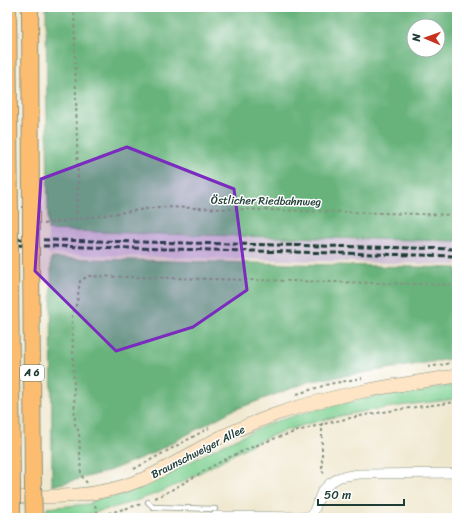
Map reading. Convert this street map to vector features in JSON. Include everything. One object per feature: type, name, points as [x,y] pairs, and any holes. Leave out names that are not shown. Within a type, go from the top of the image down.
[{"type":"highway","name":"A 6","points":[[8,7],[10,214],[9,492],[12,518]]},
{"type":"highway","name":"A 6","points":[[30,7],[34,518]]},
{"type":"street","name":"Braunschweiger Allee","points":[[9,492],[66,497],[115,489],[167,468],[221,437],[274,415],[313,403],[377,389],[457,376]]},
{"type":"street","points":[[215,512],[311,517],[322,491],[330,483],[340,477],[359,474],[457,473]]},
{"type":"lane","points":[[148,502],[153,507],[215,512]]},
{"type":"path","name":"Östlicher Riedbahnweg","points":[[74,7],[78,186],[76,220],[159,207],[457,215]]},
{"type":"path","points":[[89,485],[81,475],[79,432],[75,424],[72,317],[77,302],[80,281],[88,276],[457,285]]},
{"type":"path","points":[[91,518],[148,502],[179,487],[232,456],[275,438],[322,423],[386,410],[457,402]]},
{"type":"path","points":[[322,423],[322,470],[330,483]]},
{"type":"path","points":[[94,502],[98,515]]},
{"type":"highlighted area","points":[[127,147],[234,189],[247,290],[193,327],[116,351],[35,271],[41,179]]},
{"type":"shaded area","points":[[48,230],[457,241],[457,265],[48,254]]},
{"type":"green space","points":[[46,7],[457,7],[457,241],[48,230]]},
{"type":"green space","points":[[51,258],[457,268],[457,358],[311,381],[231,411],[153,453],[106,472],[52,486]]},
{"type":"green space","points":[[457,385],[457,399],[365,411],[298,427],[250,445],[189,479],[143,499],[85,515],[84,518],[46,518],[47,508],[89,504],[97,499],[117,496],[141,488],[224,444],[274,422],[320,408],[385,394]]},
{"type":"railway","points":[[7,239],[457,249]]},
{"type":"railway","points":[[7,245],[457,256]]}]
